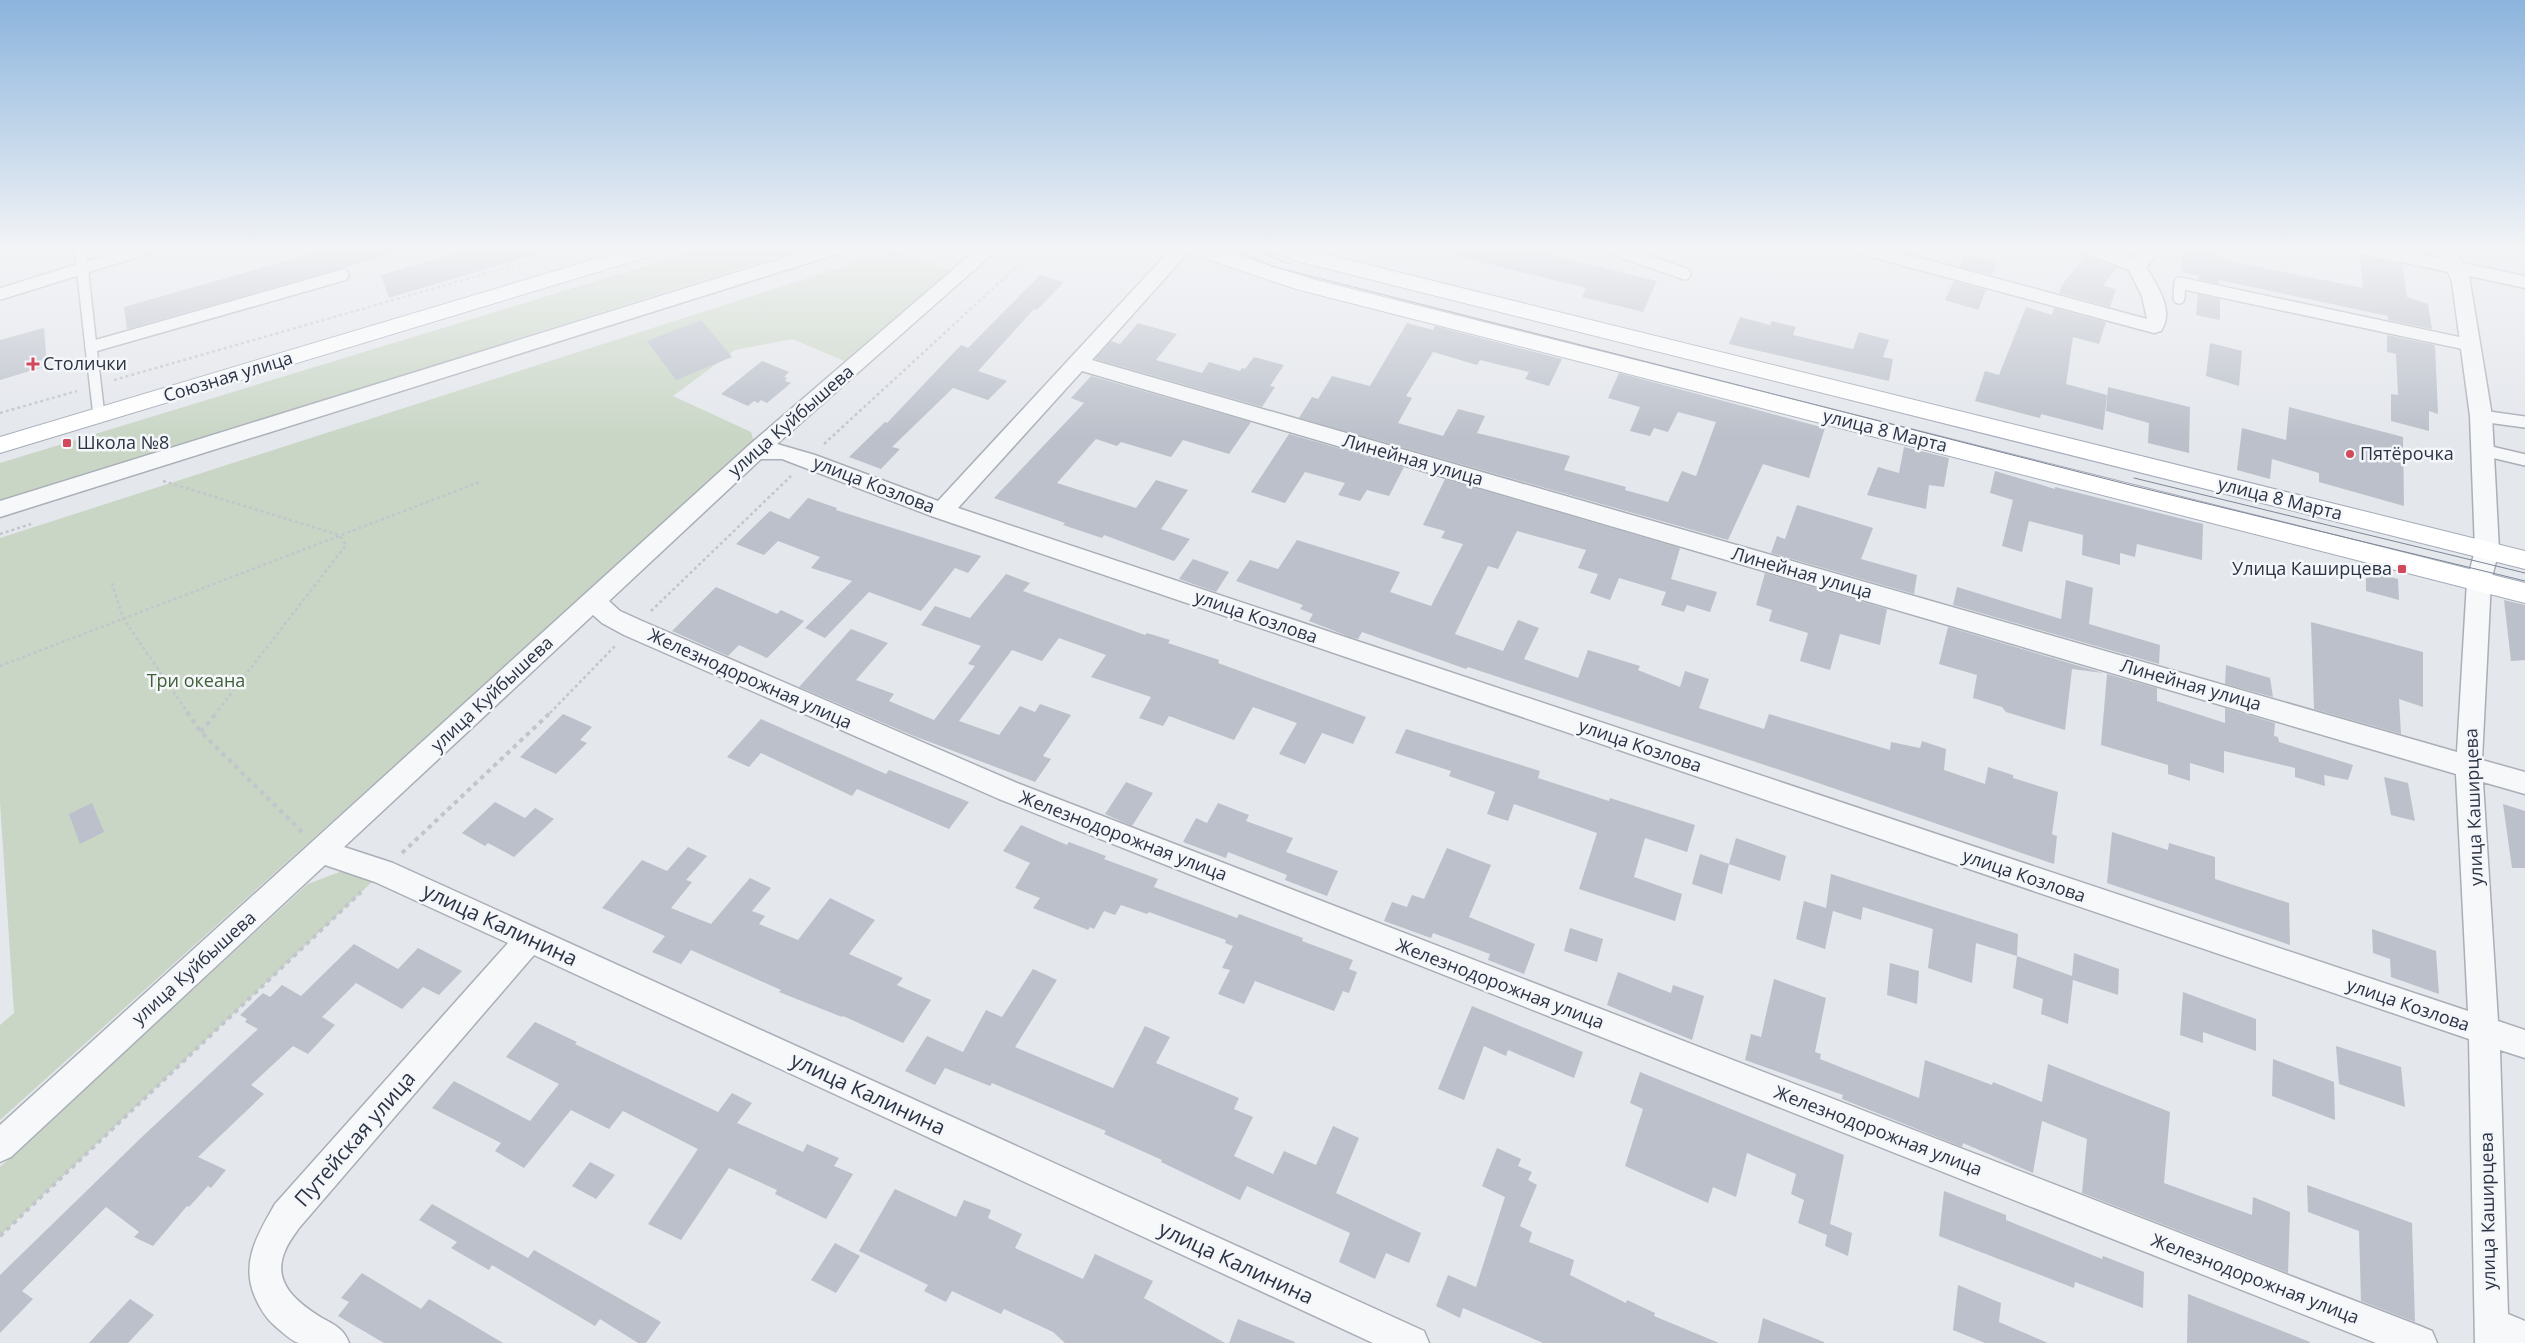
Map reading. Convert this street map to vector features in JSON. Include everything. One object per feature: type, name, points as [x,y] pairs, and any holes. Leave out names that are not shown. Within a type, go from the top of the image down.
[{"type":"main road","name":"Союзная улица","points":[[0,445],[448,311]]},
{"type":"main road","name":"улица 8 Марта","points":[[1409,311],[2525,593]]},
{"type":"main road","name":"улица 8 Марта","points":[[1521,311],[2525,560]]},
{"type":"street","points":[[0,509],[635,311]]},
{"type":"street","name":"улица Куйбышева","points":[[0,1146],[756,451],[918,311]]},
{"type":"street","points":[[942,511],[1126,311]]},
{"type":"street","points":[[2093,311],[2154,327],[2157,322],[2157,311]]},
{"type":"street","name":"улица Каширцева","points":[[2466,311],[2481,416],[2487,550],[2478,581],[2469,766],[2484,1030],[2491,1334]]},
{"type":"street","name":"Линейная улица","points":[[1078,363],[2525,783]]},
{"type":"street","name":"улица Козлова","points":[[756,451],[783,452],[807,460],[942,511],[2525,1044]]},
{"type":"street","name":"Железнодорожная улица","points":[[593,600],[611,617],[633,628],[1008,791],[2420,1343]]},
{"type":"street","name":"улица Калинина","points":[[322,852],[383,872],[1412,1343]]},
{"type":"street","name":"Путейская улица","points":[[332,1343],[286,1315],[273,1301],[266,1284],[267,1253],[287,1216],[530,939]]},
{"type":"street","points":[[2491,1334],[2525,1338]]},
{"type":"lane","points":[[86,311],[98,416]]},
{"type":"lane","points":[[91,347],[218,311]]},
{"type":"lane","points":[[2309,311],[2470,345]]},
{"type":"lane","points":[[2481,416],[2525,422]]},
{"type":"lane","points":[[2483,450],[2525,460]]},
{"type":"path","points":[[0,413],[355,311]]},
{"type":"path","points":[[0,1236],[530,735],[633,628],[807,460],[969,311]]},
{"type":"path","points":[[163,481],[339,535],[346,545],[201,732]]},
{"type":"path","points":[[0,666],[482,481]]},
{"type":"path","points":[[112,583],[123,618],[201,732],[322,852]]},
{"type":"green space","points":[[499,311],[606,311],[0,501],[0,463]]},
{"type":"green space","name":"Три океана","points":[[706,311],[907,311],[847,362],[792,339],[735,350],[673,396],[751,432],[754,442],[0,1120],[0,1025],[14,1013],[0,802],[0,538]]},
{"type":"green space","points":[[342,871],[373,881],[0,1236],[0,1167],[308,884]]},
{"type":"building","points":[[125,311],[192,311],[127,329]]},
{"type":"building","points":[[1005,311],[1032,311],[978,371],[1007,381],[988,400],[953,388],[892,447],[900,449],[881,469],[849,457],[885,422],[887,423],[961,345],[968,348]]},
{"type":"building","points":[[2025,311],[2038,311],[2052,315],[2053,311],[2064,311],[2106,322],[2099,344],[2073,337],[2066,384],[2107,395],[2103,430],[2041,414],[2040,418],[1975,401],[1985,371],[1999,375]]},
{"type":"building","points":[[2196,311],[2220,311],[2220,320],[2196,315]]},
{"type":"building","points":[[2363,311],[2429,311],[2432,329],[2388,320],[2388,316]]},
{"type":"building","points":[[1740,317],[1770,325],[1772,321],[1796,327],[1793,335],[1853,349],[1859,332],[1889,340],[1883,357],[1893,359],[1889,381],[1729,344]]},
{"type":"building","points":[[701,320],[732,357],[676,380],[647,341]]},
{"type":"building","points":[[1138,323],[1177,334],[1156,360],[1202,373],[1209,362],[1240,371],[1242,368],[1245,369],[1254,357],[1284,365],[1270,386],[1275,387],[1262,407],[1095,359],[1111,341],[1120,344]]},
{"type":"building","points":[[1407,323],[1433,330],[1435,326],[1562,359],[1549,386],[1525,379],[1529,372],[1480,360],[1477,365],[1433,352],[1406,396],[1412,398],[1398,423],[1443,436],[1458,409],[1485,416],[1477,433],[1570,456],[1564,470],[1626,487],[1625,490],[1668,502],[1682,471],[1696,476],[1716,422],[1678,412],[1668,432],[1654,428],[1650,436],[1630,431],[1640,407],[1608,398],[1619,373],[1825,428],[1809,478],[1763,464],[1728,540],[1299,418],[1312,397],[1318,399],[1332,376],[1370,386]]},
{"type":"building","points":[[44,328],[47,366],[0,380],[0,340]]},
{"type":"building","points":[[2387,335],[2435,345],[2438,414],[2429,411],[2429,431],[2391,421],[2391,394],[2398,395],[2396,354],[2387,352]]},
{"type":"building","points":[[2210,343],[2242,351],[2239,386],[2206,376]]},
{"type":"building","points":[[762,361],[789,372],[784,377],[787,378],[785,381],[791,383],[767,403],[761,400],[758,403],[754,401],[748,406],[721,394]]},
{"type":"building","points":[[1091,376],[1251,422],[1229,454],[1183,440],[1171,457],[1121,442],[1117,446],[1096,439],[1057,483],[1136,508],[1156,480],[1188,490],[1161,529],[1190,539],[1174,561],[1104,535],[1102,538],[1063,525],[1065,523],[994,498],[1084,403],[1071,398]]},
{"type":"building","points":[[2108,387],[2190,407],[2189,453],[2148,443],[2149,423],[2106,411]]},
{"type":"building","points":[[2289,407],[2403,437],[2404,506],[2319,482],[2319,473],[2272,459],[2270,479],[2237,470],[2242,428],[2286,440]]},
{"type":"building","points":[[1289,434],[1404,467],[1389,496],[1367,490],[1360,501],[1338,495],[1345,483],[1305,472],[1285,503],[1251,492]]},
{"type":"building","points":[[1904,447],[1949,458],[1944,487],[1929,485],[1926,509],[1867,495],[1878,467],[1899,473]]},
{"type":"building","points":[[1995,471],[2055,489],[2055,487],[2203,524],[2202,560],[2137,544],[2135,557],[2120,553],[2120,565],[2082,555],[2083,535],[2029,521],[2022,552],[2002,546],[2013,500],[1990,493]]},
{"type":"building","points":[[1445,479],[1680,548],[1671,579],[1717,592],[1710,612],[1687,605],[1684,612],[1661,605],[1666,592],[1619,578],[1610,600],[1590,593],[1598,574],[1578,568],[1586,550],[1517,531],[1498,569],[1488,566],[1455,634],[1503,651],[1518,620],[1539,628],[1524,659],[1578,678],[1588,650],[1640,666],[1638,670],[1680,687],[1685,671],[1709,679],[1699,708],[1764,729],[1769,714],[1890,750],[1891,742],[1920,748],[1922,741],[1946,749],[1944,770],[1985,784],[1988,767],[2013,775],[2013,778],[2058,792],[2052,834],[2057,836],[2054,864],[1792,774],[1468,667],[1466,669],[1362,632],[1358,639],[1350,637],[1309,621],[1313,614],[1300,609],[1303,605],[1236,581],[1250,560],[1278,569],[1297,540],[1400,572],[1390,592],[1431,606],[1463,544],[1441,538],[1445,531],[1423,525]]},
{"type":"building","points":[[808,498],[837,508],[836,510],[981,556],[968,573],[955,568],[921,611],[869,592],[825,638],[805,628],[852,581],[811,568],[820,557],[778,541],[764,555],[736,544],[770,511],[789,519]]},
{"type":"building","points":[[1797,505],[1873,528],[1861,559],[1917,575],[1914,594],[1771,553],[1777,536],[1785,539]]},
{"type":"building","points":[[1193,559],[1229,572],[1216,592],[1179,579]]},
{"type":"building","points":[[2366,570],[2398,579],[2399,600],[2366,591]]},
{"type":"building","points":[[1765,573],[1887,609],[1880,645],[1840,634],[1830,670],[1800,661],[1808,633],[1769,621],[1772,610],[1756,605]]},
{"type":"building","points":[[1006,574],[1030,583],[1023,591],[1145,635],[1147,633],[1170,640],[1168,643],[1219,660],[1218,663],[1366,717],[1353,744],[1322,733],[1305,764],[1279,754],[1297,723],[1253,707],[1234,740],[1169,716],[1163,726],[1139,718],[1151,697],[1091,677],[1106,655],[1059,638],[1042,661],[1012,650],[959,721],[999,735],[1020,706],[1035,712],[1040,704],[1071,715],[1043,756],[1051,759],[1035,782],[914,736],[799,687],[851,629],[888,643],[856,680],[894,694],[889,701],[934,720],[975,666],[968,664],[981,646],[921,625],[935,606],[970,618]]},
{"type":"building","points":[[2066,580],[2093,588],[2089,624],[2160,645],[2159,664],[1953,605],[1957,587],[2061,619]]},
{"type":"building","points":[[716,587],[777,614],[781,610],[804,621],[767,658],[739,645],[728,656],[672,631]]},
{"type":"building","points":[[2504,600],[2525,605],[2525,660],[2511,661]]},
{"type":"building","points":[[2311,622],[2423,652],[2423,707],[2399,699],[2401,734],[2314,709]]},
{"type":"building","points":[[1948,627],[2103,673],[2072,669],[2065,730],[2006,712],[2002,707],[1973,698],[1977,675],[1939,664]]},
{"type":"building","points":[[2226,665],[2270,678],[2273,697],[2225,684]]},
{"type":"building","points":[[2107,674],[2157,688],[2157,701],[2225,723],[2225,708],[2275,723],[2274,736],[2278,737],[2279,742],[2353,765],[2348,780],[2324,775],[2325,786],[2295,777],[2295,768],[2224,751],[2224,773],[2190,763],[2190,781],[2168,774],[2168,765],[2101,745]]},
{"type":"building","points":[[563,714],[592,727],[580,740],[587,743],[556,774],[520,757]]},
{"type":"building","points":[[761,719],[886,774],[889,770],[969,802],[949,829],[857,789],[852,796],[761,753],[749,767],[727,757]]},
{"type":"building","points":[[1406,729],[1540,771],[1538,778],[1609,801],[1610,798],[1695,825],[1687,852],[1645,838],[1634,877],[1682,894],[1675,921],[1579,889],[1597,833],[1514,804],[1508,821],[1487,814],[1495,792],[1449,776],[1451,771],[1395,753]]},
{"type":"building","points":[[2384,777],[2408,783],[2415,821],[2391,815]]},
{"type":"building","points":[[1126,782],[1153,793],[1132,826],[1105,814]]},
{"type":"building","points":[[495,802],[525,818],[535,808],[554,819],[514,857],[488,843],[485,846],[462,833]]},
{"type":"building","points":[[92,803],[104,832],[80,844],[69,814]]},
{"type":"building","points":[[1218,803],[1249,815],[1246,821],[1293,838],[1286,852],[1338,871],[1327,896],[1285,880],[1287,875],[1228,852],[1226,858],[1183,842],[1196,818],[1207,823]]},
{"type":"building","points":[[2503,804],[2525,811],[2525,868],[2512,868]]},
{"type":"building","points":[[1021,825],[1067,845],[1069,842],[1106,856],[1104,859],[1158,879],[1154,887],[1237,918],[1239,914],[1303,938],[1302,941],[1353,960],[1349,969],[1357,972],[1349,993],[1343,991],[1334,1011],[1255,981],[1244,1004],[1218,994],[1230,970],[1222,968],[1233,946],[1225,943],[1226,940],[1149,912],[1147,914],[1121,905],[1115,915],[1104,911],[1094,929],[1090,927],[1088,930],[1033,908],[1040,898],[1015,888],[1030,863],[1003,851]]},
{"type":"building","points":[[2112,832],[2168,850],[2169,843],[2215,857],[2215,879],[2289,903],[2290,945],[2107,883]]},
{"type":"building","points":[[1736,838],[1786,856],[1780,881],[1729,864]]},
{"type":"building","points":[[688,847],[707,856],[686,880],[692,882],[671,908],[711,924],[750,878],[771,888],[752,911],[765,916],[759,924],[798,940],[830,898],[875,920],[849,954],[903,978],[897,985],[931,1000],[903,1043],[843,1016],[779,992],[781,990],[691,950],[681,964],[652,952],[665,936],[602,908],[642,860],[667,871]]},
{"type":"building","points":[[1447,848],[1491,865],[1469,917],[1535,944],[1524,974],[1488,960],[1490,954],[1433,933],[1431,938],[1384,921],[1392,902],[1407,907],[1412,895],[1424,899]]},
{"type":"building","points":[[1700,854],[1729,864],[1722,894],[1692,884]]},
{"type":"building","points":[[1831,874],[2018,934],[2017,956],[1976,943],[1972,983],[1928,968],[1933,929],[1863,907],[1861,920],[1833,911],[1825,949],[1796,939],[1804,901],[1826,908]]},
{"type":"building","points":[[1570,928],[1603,939],[1597,962],[1564,951]]},
{"type":"building","points":[[2372,929],[2436,951],[2439,994],[2391,977],[2390,959],[2373,953]]},
{"type":"building","points":[[354,944],[398,969],[418,948],[462,971],[439,995],[423,987],[402,1009],[356,983],[322,1017],[335,1025],[308,1054],[293,1046],[251,1085],[264,1094],[198,1157],[226,1170],[211,1188],[208,1186],[189,1207],[187,1206],[153,1246],[134,1237],[139,1232],[106,1207],[22,1291],[33,1299],[0,1333],[0,1275],[144,1135],[258,1029],[245,1022],[247,1019],[240,1015],[263,993],[270,997],[282,985],[301,996]]},
{"type":"building","points":[[2074,953],[2119,969],[2118,995],[2073,980],[2068,1024],[2041,1014],[2043,999],[2013,988],[2017,956],[2072,976]]},
{"type":"building","points":[[1890,963],[1919,971],[1917,1004],[1887,995]]},
{"type":"building","points":[[1033,969],[1057,980],[1015,1047],[1113,1088],[1145,1026],[1170,1037],[1156,1063],[1239,1098],[1234,1109],[1253,1117],[1234,1156],[1273,1174],[1284,1151],[1316,1165],[1333,1126],[1359,1138],[1336,1193],[1421,1233],[1409,1263],[1386,1253],[1375,1279],[1339,1262],[1350,1233],[1247,1186],[1240,1200],[1161,1162],[1162,1160],[1104,1134],[1106,1131],[992,1083],[990,1086],[945,1068],[935,1085],[905,1071],[927,1036],[963,1052],[986,1010],[1002,1017]]},
{"type":"building","points":[[1618,972],[1671,993],[1673,985],[1704,996],[1692,1040],[1607,1005]]},
{"type":"building","points":[[1774,979],[1826,998],[1815,1052],[1821,1054],[1820,1059],[1919,1098],[1925,1060],[1992,1085],[1993,1082],[2042,1102],[2048,1064],[2170,1112],[2164,1183],[2252,1215],[2253,1197],[2290,1212],[2288,1273],[2082,1193],[2087,1139],[2042,1121],[2033,1173],[1963,1143],[1962,1147],[1842,1099],[1843,1095],[1745,1060],[1751,1034],[1761,1037]]},
{"type":"building","points":[[2183,992],[2256,1019],[2256,1051],[2203,1032],[2203,1043],[2180,1035]]},
{"type":"building","points":[[1472,1006],[1583,1052],[1574,1078],[1508,1050],[1506,1056],[1484,1046],[1464,1100],[1438,1089]]},
{"type":"building","points":[[535,1022],[577,1042],[575,1044],[718,1112],[732,1093],[752,1103],[737,1123],[803,1152],[807,1144],[839,1158],[834,1166],[853,1174],[826,1219],[775,1194],[777,1190],[729,1168],[681,1240],[648,1224],[698,1149],[623,1111],[609,1129],[571,1110],[524,1168],[495,1151],[501,1143],[432,1108],[454,1081],[530,1121],[559,1084],[506,1057]]},
{"type":"building","points":[[2336,1046],[2401,1067],[2405,1107],[2339,1084]]},
{"type":"building","points":[[2273,1059],[2334,1082],[2335,1120],[2272,1096]]},
{"type":"building","points":[[1640,1072],[1844,1155],[1830,1224],[1852,1233],[1848,1256],[1825,1246],[1827,1235],[1798,1223],[1804,1200],[1791,1194],[1796,1174],[1747,1153],[1736,1197],[1713,1187],[1708,1203],[1625,1166],[1643,1109],[1630,1103]]},
{"type":"building","points":[[1497,1148],[1521,1159],[1518,1166],[1532,1172],[1528,1180],[1537,1185],[1520,1226],[1532,1232],[1529,1242],[1574,1260],[1570,1275],[1626,1303],[1627,1300],[1655,1313],[1654,1316],[1719,1343],[1543,1343],[1463,1308],[1460,1318],[1436,1306],[1448,1275],[1476,1287],[1505,1197],[1482,1186]]},
{"type":"building","points":[[590,1162],[615,1175],[596,1199],[572,1186]]},
{"type":"building","points":[[2307,1185],[2412,1223],[2415,1322],[2361,1301],[2359,1231],[2308,1212]]},
{"type":"building","points":[[895,1189],[956,1217],[964,1200],[991,1210],[988,1218],[1022,1234],[1015,1248],[1083,1279],[1095,1254],[1153,1281],[1144,1298],[1225,1343],[1065,1343],[1053,1332],[1004,1309],[1001,1314],[952,1291],[946,1302],[924,1291],[928,1285],[859,1251]]},
{"type":"building","points":[[1944,1191],[2006,1215],[2006,1220],[2102,1259],[2103,1256],[2144,1272],[2143,1308],[2075,1282],[2074,1288],[1939,1236]]},
{"type":"building","points":[[432,1204],[528,1258],[534,1250],[661,1322],[646,1343],[638,1343],[600,1319],[595,1326],[492,1265],[489,1270],[451,1248],[457,1242],[419,1220]]},
{"type":"building","points":[[835,1243],[860,1256],[836,1293],[811,1280]]},
{"type":"building","points":[[362,1273],[421,1309],[429,1299],[503,1343],[384,1343],[338,1316],[349,1302],[341,1298]]},
{"type":"building","points":[[1958,1285],[2001,1303],[1999,1322],[2048,1343],[1985,1343],[1953,1330]]},
{"type":"building","points":[[2188,1294],[2310,1342],[2187,1343]]},
{"type":"building","points":[[130,1299],[154,1315],[128,1343],[89,1343]]},
{"type":"building","points":[[1763,1318],[1824,1342],[1824,1343],[1758,1343]]},
{"type":"building","points":[[1238,1319],[1295,1342],[1295,1343],[1229,1343]]},
{"type":"tram line","points":[[1446,311],[2134,486],[2525,581]]},
{"type":"tram line","points":[[2134,478],[2525,573]]},
{"type":"place","name":"Столички","points":[[33,364]]},
{"type":"place","name":"Школа №8","points":[[67,443]]},
{"type":"place","name":"Пятёрочка","points":[[2350,454]]},
{"type":"place","name":"Улица Каширцева","points":[[2402,569]]}]
